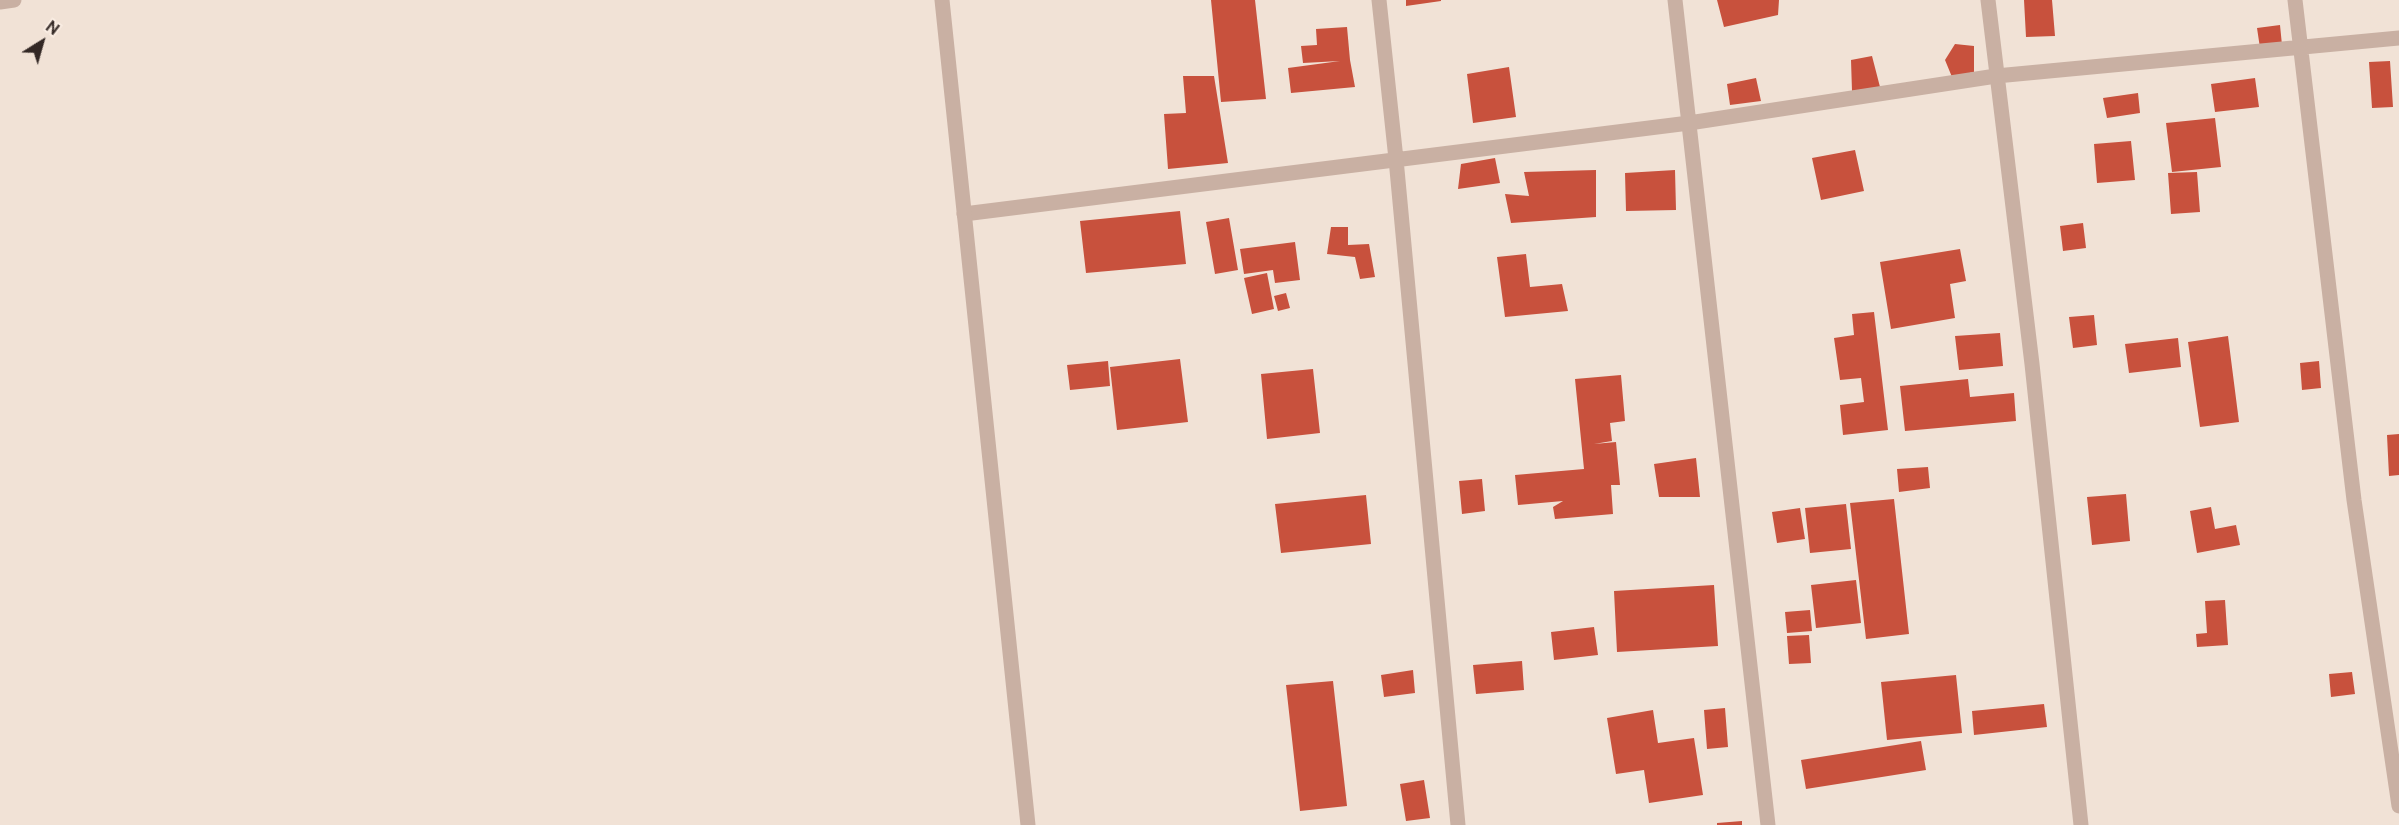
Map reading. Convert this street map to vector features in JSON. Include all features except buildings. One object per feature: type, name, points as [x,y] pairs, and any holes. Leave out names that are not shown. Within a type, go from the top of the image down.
[{"type":"street","points":[[0,2],[14,0]]},
{"type":"street","points":[[942,0],[1028,825]]},
{"type":"street","points":[[1379,0],[1458,825]]},
{"type":"street","points":[[1675,0],[1768,825]]},
{"type":"street","points":[[2295,0],[2354,500],[2399,806]]},
{"type":"street","points":[[1985,2],[2033,375],[2081,825]]},
{"type":"street","points":[[964,214],[1689,123],[1996,76],[2399,38]]}]
